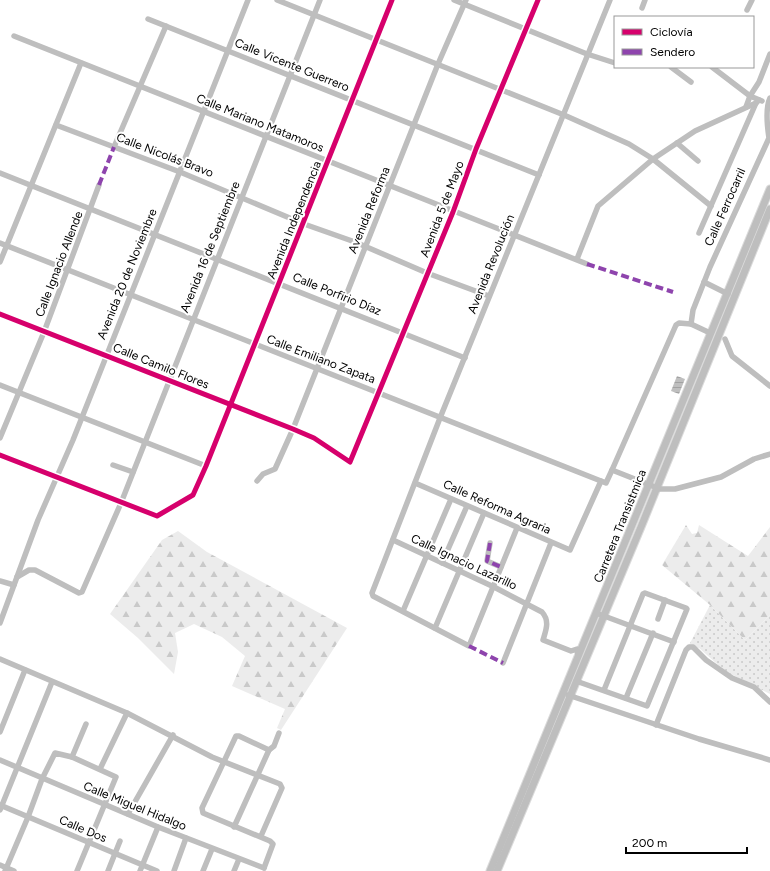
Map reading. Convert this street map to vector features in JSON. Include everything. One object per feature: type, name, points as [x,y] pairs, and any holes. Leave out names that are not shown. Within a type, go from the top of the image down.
[{"type":"main road","name":"Carretera Transistmica","points":[[490,871],[569,695],[578,681],[599,614],[649,485],[770,189]]},
{"type":"main road","name":"Carretera Transistmica","points":[[497,871],[569,695],[570,684],[578,666],[578,656],[640,527],[657,488],[770,209]]},
{"type":"main road","points":[[657,488],[654,480],[663,458],[663,451]]},
{"type":"main road","points":[[640,527],[640,523],[651,493],[649,485]]},
{"type":"street","name":"Avenida 20 de Noviembre","points":[[0,623],[38,520],[58,477],[82,418],[248,0]]},
{"type":"street","points":[[277,0],[564,115],[629,144],[653,159],[711,206]]},
{"type":"street","name":"Avenida 16 de Septiembre","points":[[17,577],[29,570],[35,570],[79,593],[82,592],[121,503],[168,380],[320,0]]},
{"type":"street","name":"Avenida Independencia","points":[[121,503],[157,516],[193,495],[304,224],[392,0]]},
{"type":"street","points":[[454,0],[466,2],[526,29],[587,54],[614,63]]},
{"type":"street","name":"Avenida 5 de Mayo","points":[[314,438],[350,462],[453,212],[500,89],[538,0]]},
{"type":"street","name":"Avenida Revolución","points":[[403,612],[373,596],[372,593],[440,418],[466,358],[489,296],[610,0]]},
{"type":"street","points":[[642,8],[645,0]]},
{"type":"street","points":[[747,10],[752,0]]},
{"type":"street","name":"Avenida Reforma","points":[[257,481],[262,474],[275,469],[294,429],[316,369],[438,64],[466,2]]},
{"type":"street","name":"Calle Vicente Guerrero","points":[[148,19],[539,175]]},
{"type":"street","points":[[114,147],[166,26]]},
{"type":"street","name":"Calle Mariano Matamoros","points":[[14,36],[390,187],[587,264]]},
{"type":"street","points":[[746,107],[750,96],[759,82],[770,54]]},
{"type":"street","points":[[0,262],[81,63]]},
{"type":"street","points":[[672,68],[691,82]]},
{"type":"street","points":[[713,68],[758,102]]},
{"type":"street","points":[[577,259],[598,206],[653,159],[695,132],[746,107],[758,102],[769,100]]},
{"type":"street","name":"Calle Ferrocarril","points":[[691,324],[691,316],[704,282],[769,138],[767,126],[769,100]]},
{"type":"street","points":[[699,233],[758,102]]},
{"type":"street","name":"Calle Nicolás Bravo","points":[[56,125],[180,172],[304,224],[489,296]]},
{"type":"street","points":[[678,143],[698,161]]},
{"type":"street","name":"Calle Porfirio Díaz","points":[[0,173],[466,358]]},
{"type":"street","name":"Calle Ignacio Allende","points":[[0,438],[20,393],[68,271],[99,185]]},
{"type":"street","name":"Calle Emiliano Zapata","points":[[0,243],[601,482]]},
{"type":"street","points":[[704,282],[728,294]]},
{"type":"street","name":"Calle Camilo Flores","points":[[0,314],[314,438]]},
{"type":"street","points":[[601,482],[606,483],[676,325],[679,323],[691,324],[708,332]]},
{"type":"street","points":[[725,339],[732,356],[770,386]]},
{"type":"street","points":[[0,385],[206,466]]},
{"type":"street","points":[[612,470],[657,488],[675,489],[721,477],[754,459],[770,454]]},
{"type":"street","points":[[0,455],[121,503]]},
{"type":"street","points":[[113,465],[133,472]]},
{"type":"street","name":"Calle Reforma Agraria","points":[[415,483],[570,550],[601,482]]},
{"type":"street","points":[[451,499],[403,612],[470,646],[517,528]]},
{"type":"street","points":[[442,563],[467,506]]},
{"type":"street","points":[[435,628],[484,513]]},
{"type":"street","name":"Calle Ignacio Lazarillo","points":[[392,540],[494,587],[542,612],[546,616],[548,623],[543,640],[571,651],[577,649],[578,656]]},
{"type":"street","points":[[490,543],[487,560],[501,567]]},
{"type":"street","points":[[503,663],[551,543]]},
{"type":"street","points":[[0,581],[14,585]]},
{"type":"street","points":[[578,681],[647,706],[649,705],[687,609],[644,593],[604,690]]},
{"type":"street","points":[[658,619],[665,600]]},
{"type":"street","points":[[599,614],[674,642]]},
{"type":"street","points":[[626,698],[653,633]]},
{"type":"street","points":[[656,725],[686,650],[689,647],[693,647],[706,660],[732,678],[754,687],[770,702]]},
{"type":"street","points":[[0,659],[127,713],[173,735],[223,762],[280,784],[282,788],[261,836]]},
{"type":"street","points":[[0,732],[25,670]]},
{"type":"street","points":[[1,807],[16,767],[52,682]]},
{"type":"street","points":[[569,695],[656,725],[770,760]]},
{"type":"street","points":[[100,769],[127,713]]},
{"type":"street","points":[[72,757],[86,724]]},
{"type":"street","points":[[234,827],[269,750],[274,746],[279,733]]},
{"type":"street","points":[[128,814],[173,735]]},
{"type":"street","points":[[265,870],[273,844],[261,836],[234,827],[203,812],[202,808],[236,736],[269,750]]},
{"type":"street","points":[[6,869],[42,779],[53,754],[55,753],[72,757],[116,776],[77,871]]},
{"type":"street","name":"Calle Miguel Hidalgo","points":[[0,760],[103,805],[265,870]]},
{"type":"street","name":"Calle Dos","points":[[1,807],[115,854],[142,868],[157,871]]},
{"type":"street","points":[[142,868],[158,827]]},
{"type":"street","points":[[174,871],[186,838]]},
{"type":"street","points":[[108,871],[120,841]]},
{"type":"street","points":[[203,871],[212,849]]},
{"type":"street","points":[[234,871],[239,859]]},
{"type":"street","points":[[0,865],[6,869],[14,871]]},
{"type":"green space","points":[[686,525],[692,534],[697,533],[699,525],[748,556],[770,527],[770,615],[745,640],[710,605],[662,565]]},
{"type":"green space","points":[[178,531],[207,552],[347,628],[281,730],[277,728],[285,709],[232,686],[245,656],[222,637],[194,624],[175,633],[178,652],[174,674],[138,638],[110,614],[162,540]]},
{"type":"green space","points":[[710,605],[745,640],[770,615],[770,694],[725,671],[699,648],[688,647]]},
{"type":"shaded area","points":[[677,376],[685,379],[679,394],[671,391]]},
{"type":"marked path","points":[[99,185],[114,147]]},
{"type":"marked path","points":[[587,264],[673,292]]},
{"type":"marked path","points":[[490,543],[487,561],[501,567]]},
{"type":"marked path","points":[[469,646],[503,663]]},
{"type":"cycle path","points":[[0,455],[157,516],[193,495],[206,466],[392,0]]},
{"type":"cycle path","points":[[0,314],[293,429],[314,438],[350,462],[453,212],[476,149],[538,0]]}]
